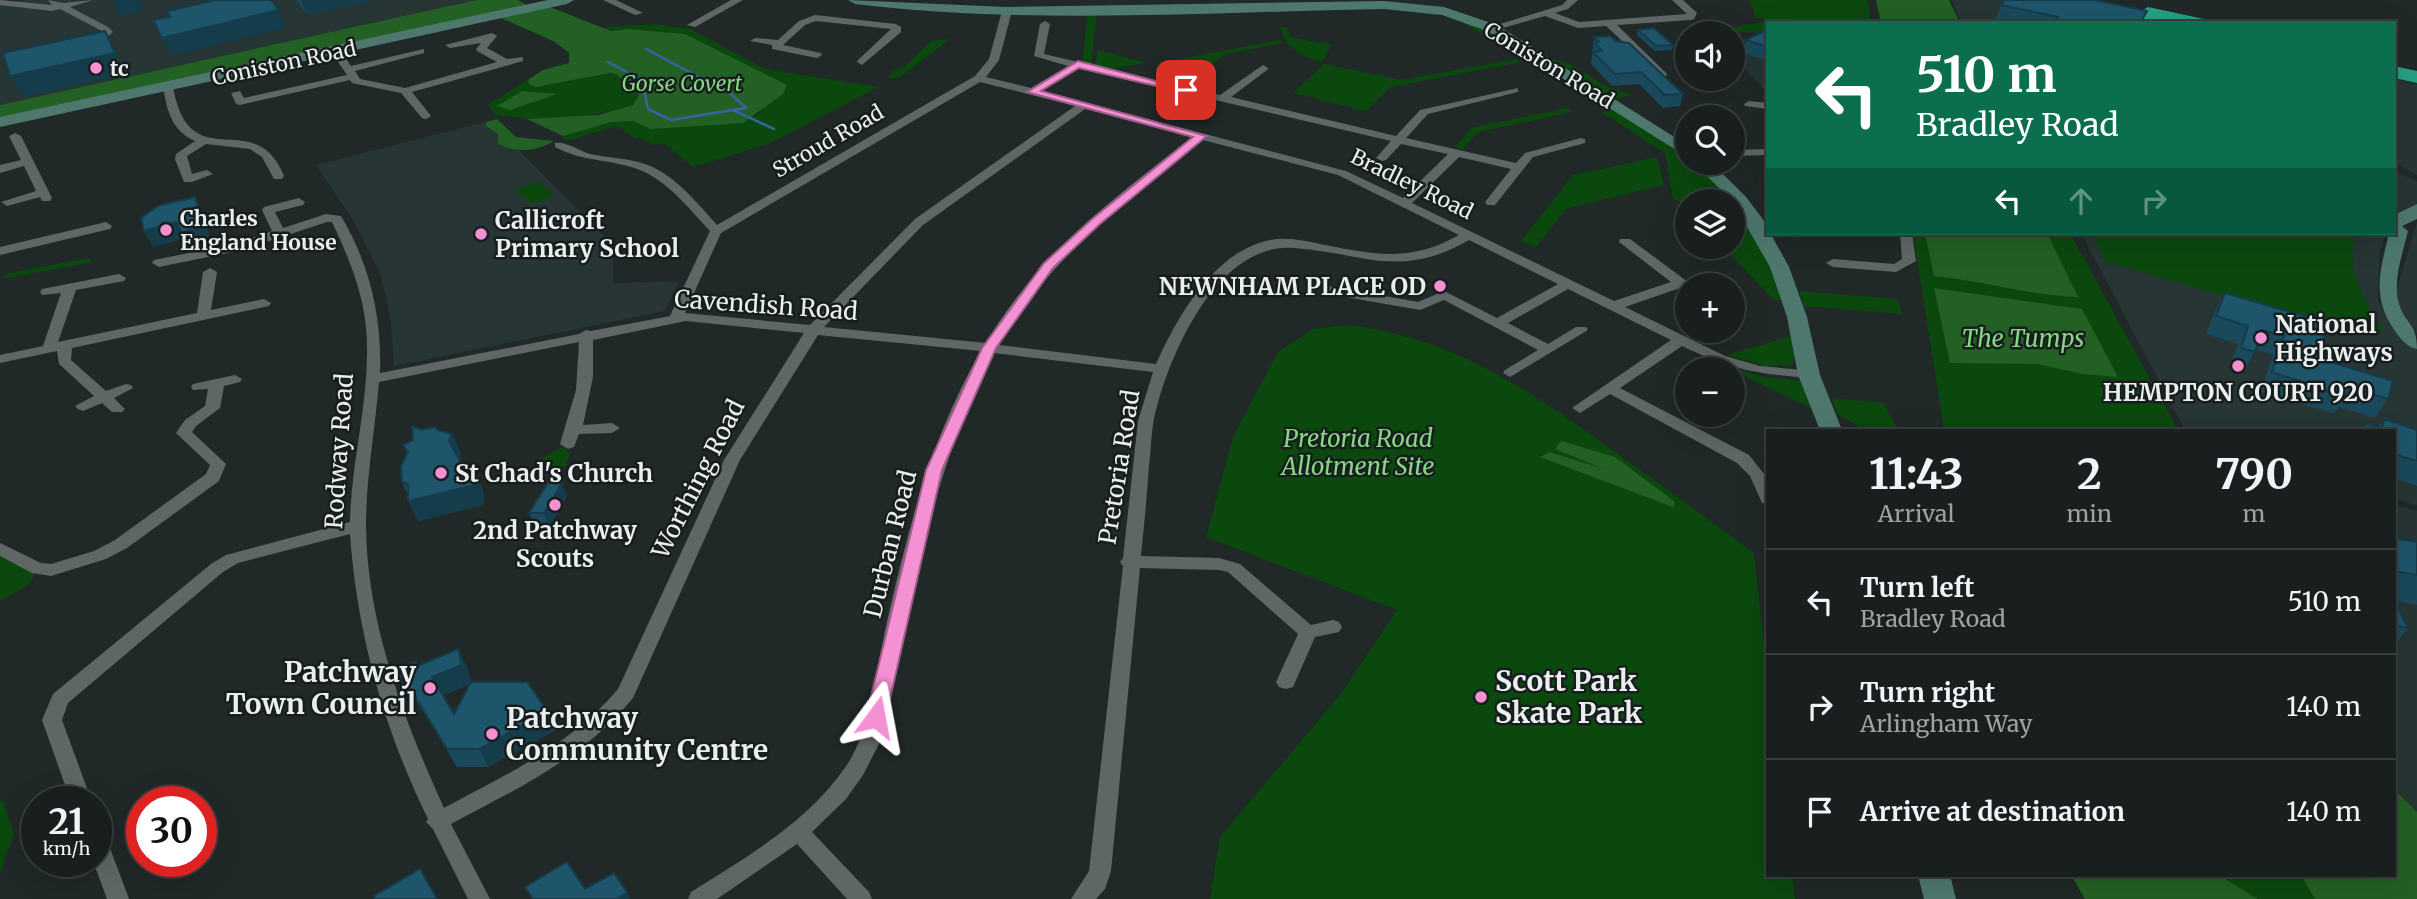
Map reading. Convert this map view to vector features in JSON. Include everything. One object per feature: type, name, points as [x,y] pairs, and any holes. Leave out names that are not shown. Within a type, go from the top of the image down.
[{"type":"highway","points":[[2057,0],[2157,21]]},
{"type":"highway","points":[[2089,0],[2189,21]]},
{"type":"highway","points":[[2396,65],[2417,70]]},
{"type":"highway","points":[[2396,72],[2417,77]]},
{"type":"street","points":[[47,1],[78,0]]},
{"type":"street","points":[[3,1],[43,8],[88,0]]},
{"type":"street","name":"Coniston Road","points":[[0,122],[336,52],[567,0]]},
{"type":"street","points":[[608,0],[638,13]]},
{"type":"street","points":[[618,5],[637,0]]},
{"type":"street","points":[[692,25],[709,20],[738,0]]},
{"type":"street","points":[[1492,28],[1570,5],[1573,0]]},
{"type":"street","points":[[1546,13],[1573,24],[1691,16],[1692,13],[1677,0]]},
{"type":"street","points":[[47,1],[63,6],[108,32],[102,40],[85,47]]},
{"type":"street","points":[[839,18],[858,1]]},
{"type":"street","name":"Coniston Road","points":[[858,1],[935,4],[1007,11],[1191,4],[1278,11],[1358,3],[1437,10],[1492,28],[1675,144]]},
{"type":"street","name":"Stroud Road","points":[[716,231],[979,78],[994,60],[1007,11]]},
{"type":"street","points":[[817,55],[780,50],[776,47],[808,20],[839,18],[896,27],[896,32],[867,63],[848,61]]},
{"type":"street","points":[[1609,23],[1662,75]]},
{"type":"street","points":[[1059,24],[1040,24],[1039,56],[1517,167]]},
{"type":"street","points":[[450,45],[489,38],[481,46],[483,52],[506,63]]},
{"type":"street","points":[[755,41],[779,43]]},
{"type":"street","points":[[236,93],[240,102],[420,51]]},
{"type":"street","points":[[336,52],[350,73],[363,84],[405,91],[519,59]]},
{"type":"street","points":[[1032,92],[1078,64]]},
{"type":"street","points":[[1223,98],[1263,68]]},
{"type":"street","name":"Bradley Road","points":[[979,78],[1342,173],[1675,337]]},
{"type":"street","points":[[168,87],[183,131],[202,142],[256,147],[265,152],[278,176]]},
{"type":"street","points":[[1382,158],[1418,116],[1432,108],[1514,90]]},
{"type":"street","points":[[405,91],[422,117],[442,112]]},
{"type":"street","points":[[1749,104],[1766,106]]},
{"type":"street","name":"Worthing Road","points":[[437,822],[554,757],[587,735],[613,711],[626,693],[732,460],[814,329],[919,222],[1084,105]]},
{"type":"street","name":"Durban Road","points":[[699,899],[799,832],[831,804],[848,783],[870,742],[934,470],[989,348],[1048,266],[1096,221],[1201,136]]},
{"type":"street","points":[[7,202],[44,195],[13,140]]},
{"type":"street","points":[[1491,202],[1517,167],[1542,149],[1581,141]]},
{"type":"street","points":[[202,142],[182,154],[180,159],[188,179],[206,174]]},
{"type":"street","points":[[559,145],[592,159],[642,167],[692,206],[716,231],[676,318]]},
{"type":"street","points":[[1745,153],[1766,152]]},
{"type":"street","points":[[1405,203],[1456,153]]},
{"type":"street","points":[[0,169],[26,162]]},
{"type":"street","points":[[1715,175],[1740,199],[1773,251],[1789,289],[1805,344],[1809,374],[1831,429]]},
{"type":"street","points":[[279,232],[268,210],[299,202]]},
{"type":"street","name":"Rodway Road","points":[[163,260],[221,251],[326,218],[337,219],[368,295],[372,379],[358,526],[365,600],[379,662],[405,742],[437,822],[479,899]]},
{"type":"street","points":[[2402,222],[2386,290],[2386,302],[2402,329],[2417,343]]},
{"type":"street","points":[[0,251],[106,226]]},
{"type":"street","name":"Pretoria Road","points":[[1082,899],[1097,882],[1100,871],[1129,562],[1146,421],[1161,369],[1198,305],[1225,270],[1249,250],[1262,245],[1293,244],[1404,259],[1438,251],[1469,235]]},
{"type":"street","points":[[1832,262],[1896,268],[1905,265],[1909,261],[1906,235]]},
{"type":"street","points":[[1625,242],[1675,278]]},
{"type":"street","points":[[203,317],[210,272]]},
{"type":"street","points":[[47,292],[119,278]]},
{"type":"street","points":[[1498,323],[1568,284]]},
{"type":"street","points":[[70,288],[57,346],[64,360],[117,409]]},
{"type":"street","points":[[1614,306],[1675,288]]},
{"type":"street","points":[[1328,290],[1420,306],[1444,295],[1548,350]]},
{"type":"street","points":[[0,359],[264,303]]},
{"type":"street","name":"Cavendish Road","points":[[372,379],[676,318],[814,329],[1161,369]]},
{"type":"street","points":[[1510,373],[1581,330]]},
{"type":"street","points":[[586,334],[589,368],[586,391],[570,437],[612,428]]},
{"type":"street","points":[[1580,408],[1677,343]]},
{"type":"street","name":"Bradley Road","points":[[1688,343],[1733,364],[1769,371],[1809,374]]},
{"type":"street","points":[[198,387],[235,379]]},
{"type":"street","points":[[0,549],[38,569],[51,570],[100,555],[121,544],[213,477],[218,464],[184,433],[190,423],[212,408],[217,383]]},
{"type":"street","points":[[83,406],[126,388]]},
{"type":"street","points":[[1610,388],[1743,459],[1757,474],[1766,494]]},
{"type":"street","points":[[76,786],[52,720],[60,699],[77,682],[232,559],[358,526]]},
{"type":"street","points":[[1129,562],[1219,564],[1234,568],[1308,632]]},
{"type":"street","points":[[1308,632],[1333,627]]},
{"type":"street","points":[[1286,682],[1308,632]]},
{"type":"street","points":[[799,832],[861,899]]},
{"type":"street","points":[[110,877],[118,899]]},
{"type":"street","points":[[1934,877],[1940,899]]},
{"type":"shaded area","points":[[24,0],[478,2],[0,105],[0,3]]},
{"type":"shaded area","points":[[1952,0],[2014,0],[2125,21],[1960,21]]},
{"type":"shaded area","points":[[1745,54],[1757,58],[1766,56],[1766,91],[1745,69]]},
{"type":"shaded area","points":[[2396,79],[2417,84],[2417,175],[2396,164]]},
{"type":"shaded area","name":"Callicroft Primary School","points":[[490,121],[613,245],[613,283],[679,281],[665,311],[394,366],[391,321],[380,273],[355,223],[316,165]]},
{"type":"shaded area","points":[[2396,171],[2417,182],[2417,203],[2396,214]]},
{"type":"shaded area","points":[[2417,222],[2417,334],[2394,298]]},
{"type":"shaded area","points":[[2082,235],[2385,235],[2380,251],[2378,300],[2395,328],[2417,350],[2417,505],[2396,500],[2396,429],[2184,429]]},
{"type":"shaded area","points":[[2396,506],[2417,511],[2417,812],[2396,791]]},
{"type":"green space","points":[[477,0],[518,0],[531,7],[0,120],[0,105]]},
{"type":"green space","points":[[1750,0],[1868,0],[1871,21],[1784,21],[1756,18]]},
{"type":"green space","points":[[1876,0],[1949,0],[1959,21],[1881,21]]},
{"type":"green space","name":"Gorse Covert","points":[[550,7],[611,31],[629,29],[685,34],[787,85],[783,94],[743,123],[650,129],[633,121],[611,122],[563,136],[527,119],[598,115],[633,105],[639,95],[617,75],[610,73],[536,87],[528,83],[529,79],[543,70],[569,63],[569,53],[555,42],[501,18]]},
{"type":"green space","points":[[1088,12],[1097,12],[1091,65],[1082,63]]},
{"type":"green space","points":[[1456,18],[1482,26],[1554,74],[1528,64]]},
{"type":"green space","points":[[1766,22],[1766,33],[1745,32],[1745,25]]},
{"type":"green space","points":[[656,24],[690,29],[765,69],[879,87],[768,144],[693,167],[665,144],[652,145],[641,138],[636,139],[617,126],[566,141],[563,136],[611,122],[633,121],[650,129],[756,116],[786,86],[685,34],[629,29],[610,31],[606,27]]},
{"type":"green space","points":[[1280,27],[1287,27],[1290,37],[1332,45],[1322,62],[1314,60],[1290,46]]},
{"type":"green space","points":[[950,39],[899,78],[888,78],[931,41]]},
{"type":"green space","points":[[1280,40],[1284,43],[1225,54],[1200,72],[1157,63]]},
{"type":"green space","points":[[1098,50],[1146,63],[1109,69],[1095,66]]},
{"type":"green space","points":[[1515,59],[1521,62],[1391,87],[1366,111],[1293,93],[1324,64],[1402,80]]},
{"type":"green space","points":[[1550,59],[1568,63],[1608,87],[1634,95],[1613,99]]},
{"type":"green space","points":[[599,73],[617,75],[639,96],[634,105],[582,116],[529,119],[496,116],[488,105],[529,79],[529,83],[554,84]]},
{"type":"green space","points":[[522,91],[557,94],[510,110],[497,106]]},
{"type":"green space","points":[[1607,104],[1675,150],[1675,175],[1710,175],[1723,189],[1675,189],[1673,200],[1665,153],[1603,113],[1605,108],[1602,105]]},
{"type":"green space","points":[[1567,108],[1572,112],[1478,132],[1463,149],[1455,147],[1471,128]]},
{"type":"green space","points":[[497,119],[516,137],[554,141],[526,150],[505,147],[498,144],[498,134],[486,126],[486,122]]},
{"type":"green space","points":[[1657,157],[1664,185],[1566,209],[1536,247],[1521,241],[1573,175]]},
{"type":"green space","points":[[540,181],[554,196],[531,204],[516,189]]},
{"type":"green space","points":[[1745,219],[1768,260],[1781,300],[1774,300],[1735,259],[1745,259]]},
{"type":"green space","name":"The Tumps","points":[[1913,235],[2071,235],[2177,429],[1944,429]]},
{"type":"green space","points":[[1925,235],[2048,235],[2078,297],[2042,294],[1934,276]]},
{"type":"green space","points":[[2092,235],[2357,235],[2354,245],[2354,271],[2383,332],[2361,335],[2107,262]]},
{"type":"green space","points":[[89,258],[92,261],[89,263],[2,279],[5,274]]},
{"type":"green space","points":[[1934,288],[2082,309],[2118,377],[2082,374],[2038,364],[1950,363]]},
{"type":"green space","points":[[1799,291],[1897,299],[1903,314],[1804,306]]},
{"type":"green space","name":"Pretoria Road Allotment Site","points":[[1348,325],[1387,332],[1423,342],[1490,370],[1553,408],[1754,553],[1766,661],[1766,877],[1792,877],[1795,899],[1210,899],[1220,837],[1340,695],[1397,610],[1206,537],[1233,437],[1278,352],[1313,329]]},
{"type":"green space","points":[[1792,336],[1796,351],[1792,365],[1766,366],[1745,360],[1745,357],[1726,355]]},
{"type":"green space","points":[[1745,372],[1763,377],[1800,381],[1813,409],[1745,376]]},
{"type":"green space","points":[[1832,398],[1884,403],[1897,429],[1863,429],[1837,414]]},
{"type":"green space","points":[[1561,441],[1615,457],[1675,502],[1673,507],[1540,457],[1550,452],[1604,469],[1555,449]]},
{"type":"green space","points":[[564,446],[570,454],[566,466],[537,469],[541,459]]},
{"type":"green space","points":[[0,556],[33,571],[35,575],[27,586],[0,601]]},
{"type":"green space","points":[[2396,791],[2417,812],[2417,899],[2315,899],[2302,877],[2396,877]]},
{"type":"green space","points":[[3,800],[14,835],[0,872],[0,802]]},
{"type":"green space","points":[[2072,877],[2222,877],[2258,899],[2085,899]]},
{"type":"green space","points":[[2222,877],[2302,877],[2315,899],[2258,899]]},
{"type":"building","points":[[216,0],[271,0],[279,10],[162,38],[153,20],[170,17],[167,11]]},
{"type":"building","points":[[2005,0],[2094,0],[2147,11],[2141,21],[2055,21],[2058,17],[2001,5]]},
{"type":"building","points":[[1654,28],[1673,45],[1656,46],[1638,30]]},
{"type":"building","points":[[1766,30],[1766,46],[1746,40]]},
{"type":"building","points":[[105,31],[115,53],[10,76],[3,53]]},
{"type":"building","points":[[1610,36],[1615,41],[1629,43],[1675,86],[1675,91],[1683,94],[1665,95],[1641,72],[1615,74],[1593,52],[1602,51],[1594,42],[1599,42],[1594,37]]},
{"type":"building","points":[[195,197],[203,227],[181,233],[177,222],[144,231],[141,218],[158,206]]},
{"type":"building","points":[[2225,293],[2328,323],[2318,358],[2393,381],[2388,399],[2349,387],[2346,396],[2272,372],[2284,336],[2262,330],[2255,352],[2241,348],[2248,326],[2216,316]]},
{"type":"building","points":[[2384,419],[2417,430],[2417,461],[2396,455],[2396,429],[2364,429],[2366,424],[2382,428]]},
{"type":"building","points":[[412,426],[422,430],[435,427],[452,434],[449,441],[466,472],[474,470],[475,485],[408,501],[408,484],[402,482],[401,466],[408,452],[403,445],[413,440]]},
{"type":"building","points":[[548,483],[562,483],[544,513],[529,513]]},
{"type":"building","points":[[2396,538],[2417,542],[2417,575],[2396,571]]},
{"type":"building","points":[[2396,604],[2408,628],[2396,625]]},
{"type":"building","points":[[458,649],[462,665],[432,677],[454,714],[471,682],[527,682],[548,712],[479,749],[447,749],[404,678],[400,680],[396,668],[416,661],[417,666]]},
{"type":"building","points":[[567,862],[585,889],[614,873],[627,892],[617,899],[533,899],[525,887]]},
{"type":"building","points":[[420,869],[437,899],[375,899],[374,896]]},
{"type":"waterway","points":[[646,49],[731,94],[746,108],[733,110]]},
{"type":"waterway","points":[[608,62],[642,80],[648,109],[671,120],[733,110]]},
{"type":"waterway","points":[[733,110],[774,129]]},
{"type":"place","name":"tc","points":[[96,68]]},
{"type":"place","name":"Charles England House","points":[[166,230]]},
{"type":"place","name":"Callicroft Primary School","points":[[481,234]]},
{"type":"place","name":"NEWNHAM PLACE OD","points":[[1440,286]]},
{"type":"place","name":"National Highways","points":[[2261,338]]},
{"type":"place","name":"HEMPTON COURT 920","points":[[2238,366]]},
{"type":"place","name":"St Chad's Church","points":[[441,473]]},
{"type":"place","name":"2nd Patchway Scouts","points":[[555,505]]},
{"type":"place","name":"Patchway Town Council","points":[[430,688]]},
{"type":"place","name":"Scott Park Skate Park","points":[[1481,697]]},
{"type":"place","name":"Patchway Community Centre","points":[[492,734]]},
{"type":"route","points":[[876,717],[934,470],[989,348],[1018,303],[1048,266],[1096,221],[1201,136],[1032,92],[1078,64],[1186,90]]}]
